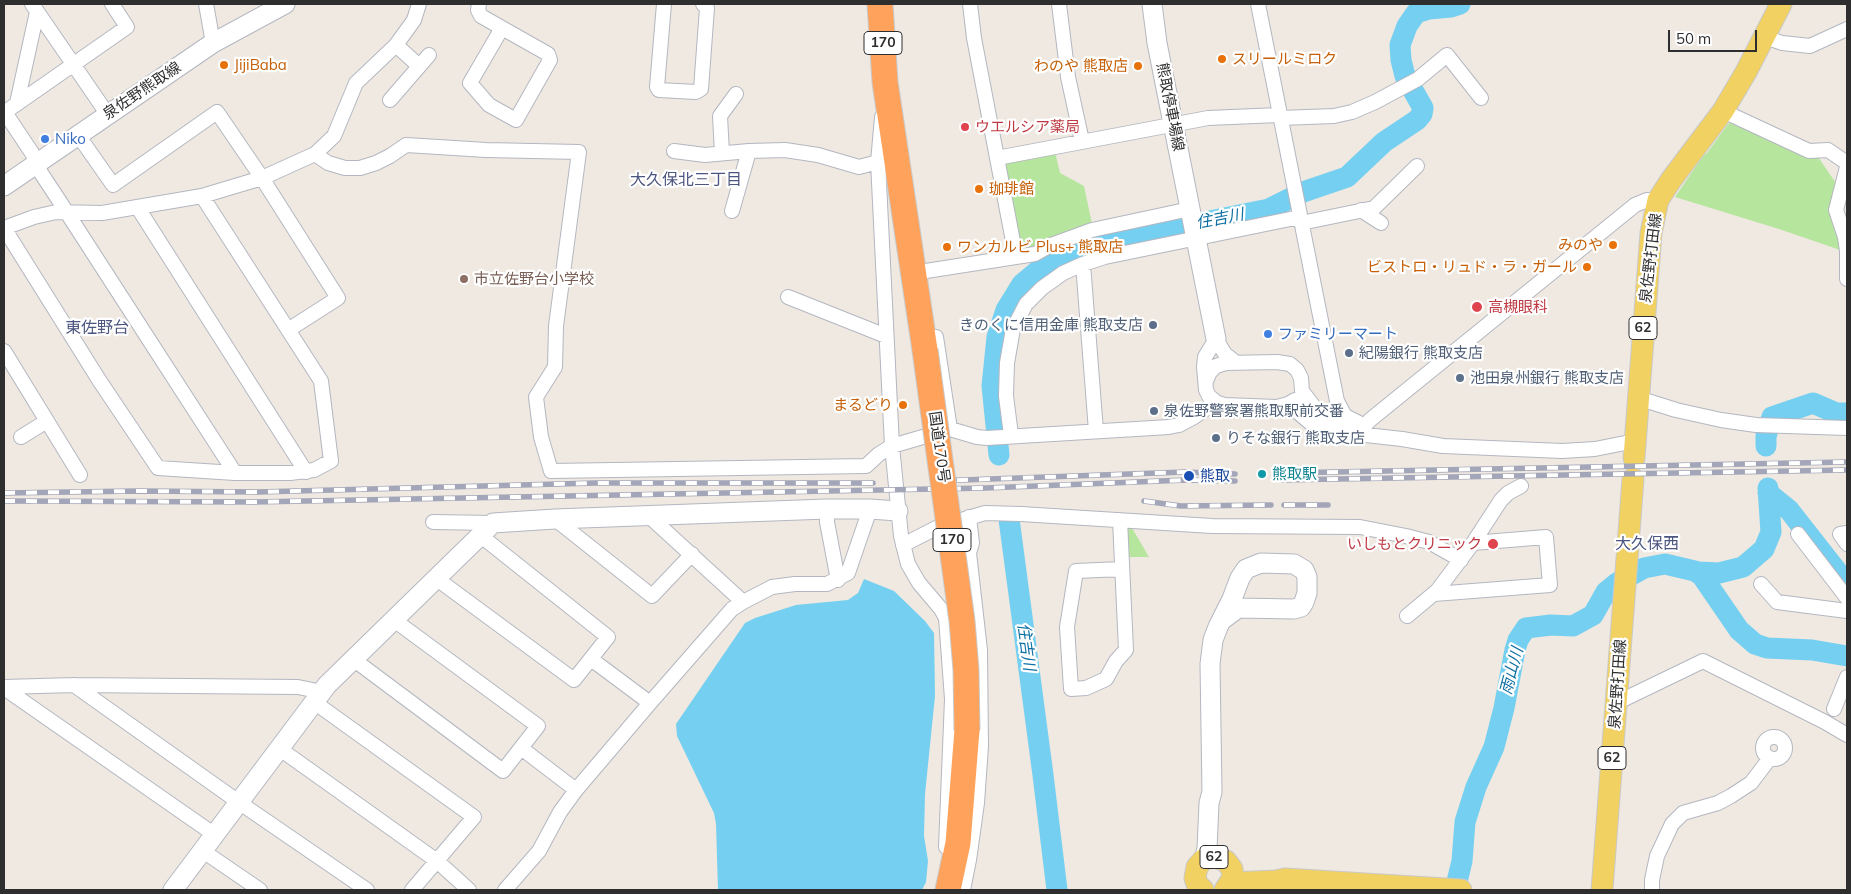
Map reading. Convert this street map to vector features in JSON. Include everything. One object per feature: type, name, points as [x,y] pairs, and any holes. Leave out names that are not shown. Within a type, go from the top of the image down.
[{"type":"highway","name":"国道170号","points":[[880,4],[886,91],[926,350],[962,621],[966,670],[967,730],[964,780],[958,843],[947,890]]},
{"type":"main road","name":"泉佐野打田線","points":[[1602,890],[1651,233],[1658,200],[1723,111],[1765,37],[1781,4]]},
{"type":"main road","name":"62","points":[[1203,890],[1197,884],[1195,873],[1200,862],[1223,871],[1276,881],[1285,879],[1461,890]]},
{"type":"street","points":[[112,4],[127,27],[17,103],[8,110],[8,117],[32,153],[67,213],[235,473]]},
{"type":"street","points":[[206,4],[213,44]]},
{"type":"street","name":"泉佐野熊取線","points":[[4,186],[213,44],[285,4]]},
{"type":"street","points":[[202,196],[321,380],[332,461],[306,472],[235,473],[158,468],[99,380],[4,228],[34,217],[56,212],[102,213],[202,196],[262,178],[315,154],[334,136],[356,83],[396,45],[414,20],[419,4]]},
{"type":"street","points":[[479,4],[478,10],[481,16],[548,54],[550,60],[516,120],[489,105],[470,83],[502,28]]},
{"type":"street","points":[[664,4],[657,86],[660,90],[696,92],[701,89],[707,8],[703,4]]},
{"type":"street","points":[[970,4],[974,38],[1016,257]]},
{"type":"street","points":[[1059,4],[1068,77],[1082,141]]},
{"type":"street","name":"熊取停車場線","points":[[1152,4],[1157,43],[1196,239]]},
{"type":"street","points":[[1258,4],[1336,401],[1345,416],[1362,426],[1402,439],[1443,446],[1562,451],[1595,449],[1634,459]]},
{"type":"street","points":[[34,8],[108,115]]},
{"type":"street","points":[[17,103],[34,8]]},
{"type":"street","points":[[1765,37],[1782,43],[1810,46],[1847,29]]},
{"type":"street","points":[[396,45],[419,66]]},
{"type":"street","points":[[390,100],[429,55]]},
{"type":"street","points":[[997,158],[1208,118],[1334,116],[1352,112],[1418,80],[1447,55],[1481,98]]},
{"type":"street","points":[[886,91],[878,162],[892,446],[898,512],[908,564],[919,582],[942,609],[946,618],[952,698],[947,804],[947,890]]},
{"type":"street","points":[[886,91],[908,150],[950,428]]},
{"type":"street","points":[[722,153],[720,116],[736,94]]},
{"type":"street","points":[[1723,111],[1808,151],[1828,150],[1847,163]]},
{"type":"street","points":[[78,135],[113,185],[218,112],[338,298],[288,330]]},
{"type":"street","points":[[315,154],[328,163],[345,168],[360,168],[376,163],[406,146],[579,152],[556,326],[554,367],[536,397],[541,437],[551,471],[866,466],[878,454],[892,446],[950,428],[977,437],[987,438],[1011,435],[1169,427],[1179,425],[1216,402]]},
{"type":"street","points":[[674,151],[705,154],[749,150],[785,150],[818,155],[859,167],[878,162]]},
{"type":"street","points":[[732,211],[749,150]]},
{"type":"street","points":[[1847,167],[1836,210],[1845,237],[1847,279]]},
{"type":"street","points":[[1011,435],[1006,388],[1007,363],[1013,329],[1026,304],[1042,288],[1063,273],[1105,257],[1196,239],[1299,215],[1374,208],[1414,174]]},
{"type":"street","points":[[1288,404],[1325,432],[1347,436],[1362,426],[1635,205],[1648,200],[1658,200]]},
{"type":"street","points":[[138,208],[306,472]]},
{"type":"street","points":[[926,272],[1035,254],[1051,245],[1092,230],[1190,210]]},
{"type":"street","points":[[1361,210],[1381,223]]},
{"type":"street","points":[[1196,239],[1216,339],[1225,354],[1235,362]]},
{"type":"street","points":[[1083,264],[1096,431]]},
{"type":"street","points":[[788,297],[886,336]]},
{"type":"street","points":[[1216,339],[1205,357],[1204,367],[1206,390],[1216,402],[1224,405],[1277,407],[1297,399],[1302,391]]},
{"type":"street","points":[[4,351],[80,475]]},
{"type":"street","points":[[1206,381],[1210,372],[1216,366],[1235,362],[1277,362],[1290,364],[1301,378],[1302,391],[1318,412],[1338,425],[1362,426]]},
{"type":"street","points":[[1638,398],[1676,410],[1756,426],[1847,428]]},
{"type":"street","points":[[1318,412],[1327,414],[1332,410],[1336,401]]},
{"type":"street","points":[[20,438],[47,421]]},
{"type":"street","points":[[1406,616],[1434,594],[1461,560],[1501,500],[1508,493],[1521,486]]},
{"type":"street","points":[[434,522],[487,529],[555,519],[827,509],[870,509],[898,512]]},
{"type":"street","points":[[827,509],[827,522],[838,580]]},
{"type":"street","points":[[504,890],[539,851],[560,812],[576,790],[732,609],[772,587],[796,584],[827,584],[838,580],[848,573],[870,509]]},
{"type":"street","points":[[903,545],[938,527],[969,517],[994,513],[1212,526],[1360,527],[1429,542],[1461,560]]},
{"type":"street","points":[[650,517],[743,602]]},
{"type":"street","points":[[963,890],[970,860],[982,746],[980,650],[970,553],[972,543],[969,517]]},
{"type":"street","points":[[555,519],[652,596],[692,554]]},
{"type":"street","points":[[1120,520],[1126,650],[1116,661],[1106,679],[1086,688],[1071,689],[1067,627],[1076,571],[1121,569]]},
{"type":"street","points":[[173,890],[318,697],[353,659],[487,529]]},
{"type":"street","points":[[437,579],[574,680],[608,637],[487,529]]},
{"type":"street","points":[[1847,533],[1840,534],[1847,544]]},
{"type":"street","points":[[1798,534],[1847,598]]},
{"type":"street","points":[[1434,594],[1550,585],[1546,537],[1472,543]]},
{"type":"street","points":[[1222,620],[1238,608],[1294,609],[1301,607],[1307,593],[1307,577],[1304,570],[1294,564],[1261,563],[1246,569],[1240,578],[1222,620],[1214,640],[1210,664],[1212,792],[1208,850],[1223,871]]},
{"type":"street","points":[[1760,584],[1777,602],[1847,611]]},
{"type":"street","points":[[353,659],[503,771],[538,726],[394,620]]},
{"type":"street","points":[[591,659],[650,703]]},
{"type":"street","points":[[1616,703],[1704,661],[1847,735]]},
{"type":"street","points":[[1834,710],[1847,677]]},
{"type":"street","points":[[74,684],[240,803],[367,890]]},
{"type":"street","points":[[4,688],[74,684],[298,687],[318,697],[474,817],[412,890]]},
{"type":"street","points":[[4,688],[215,835]]},
{"type":"street","points":[[1825,722],[1834,710],[1847,699]]},
{"type":"street","points":[[521,748],[576,790]]},
{"type":"street","points":[[280,750],[437,861],[469,890]]},
{"type":"street","points":[[1652,890],[1657,856],[1664,837],[1672,824],[1683,813],[1718,803],[1751,783],[1770,758]]},
{"type":"street","points":[[203,851],[260,890]]},
{"type":"green space","points":[[1737,120],[1816,154],[1840,189],[1846,252],[1675,197],[1728,124]]},
{"type":"green space","points":[[1055,152],[1060,173],[1084,186],[1092,224],[1032,249],[1021,250],[1004,165],[1006,162]]},
{"type":"green space","points":[[1131,523],[1149,557],[1127,557],[1126,528]]},
{"type":"water","points":[[864,579],[894,591],[925,621],[934,633],[935,696],[925,794],[924,836],[928,861],[926,882],[922,890],[718,890],[714,813],[677,736],[676,724],[745,623],[796,605],[848,600],[858,593]]},
{"type":"waterway","name":"住吉川","points":[[999,455],[992,386],[997,337],[1006,310],[1022,284],[1040,269],[1070,253],[1106,242],[1269,209],[1303,192],[1347,177],[1384,142],[1417,120],[1422,114],[1423,108],[1405,76],[1401,60],[1400,45],[1407,26],[1416,13],[1460,4]]},
{"type":"waterway","name":"雨山川","points":[[1766,446],[1766,436],[1772,417],[1813,403],[1836,413],[1847,413]]},
{"type":"waterway","name":"雨山川","points":[[1455,890],[1462,861],[1465,822],[1476,787],[1494,747],[1504,708],[1515,650],[1518,640],[1526,628],[1551,625],[1573,626],[1593,615],[1606,592],[1617,583],[1644,568],[1665,564],[1699,572],[1719,573],[1743,567],[1764,549],[1771,532],[1768,488]]},
{"type":"waterway","points":[[1768,493],[1789,510],[1847,584]]},
{"type":"waterway","name":"住吉川","points":[[1009,519],[1057,890]]},
{"type":"waterway","points":[[1695,571],[1702,576],[1739,630],[1755,644],[1767,648],[1812,650],[1847,656]]},
{"type":"railway","points":[[1283,473],[1847,462]]},
{"type":"railway","points":[[1283,480],[1847,470]]},
{"type":"railway","points":[[935,481],[1185,472],[1235,474]]},
{"type":"railway","points":[[4,501],[254,502],[986,488],[1186,480],[1235,481]]},
{"type":"railway","points":[[4,493],[258,492],[596,483],[873,483]]},
{"type":"railway","points":[[1144,501],[1181,506],[1271,505]]},
{"type":"railway","points":[[1284,505],[1328,505]]},
{"type":"place","name":"スリールミロク","points":[[1222,59]]},
{"type":"place","name":"JijiBaba","points":[[224,65]]},
{"type":"place","name":"わのや 熊取店","points":[[1138,66]]},
{"type":"place","name":"ウエルシア薬局","points":[[965,127]]},
{"type":"place","name":"Niko","points":[[45,139]]},
{"type":"place","name":"珈琲館","points":[[979,189]]},
{"type":"place","name":"みのや","points":[[1613,245]]},
{"type":"place","name":"ワンカルビ Plus+ 熊取店","points":[[947,247]]},
{"type":"place","name":"ビストロ・リュド・ラ・ガール","points":[[1587,267]]},
{"type":"place","name":"市立佐野台小学校","points":[[464,279]]},
{"type":"place","name":"高槻眼科","points":[[1477,307]]},
{"type":"place","name":"きのくに信用金庫 熊取支店","points":[[1153,325]]},
{"type":"place","name":"ファミリーマート","points":[[1268,334]]},
{"type":"place","name":"紀陽銀行 熊取支店","points":[[1349,353]]},
{"type":"place","name":"池田泉州銀行 熊取支店","points":[[1460,378]]},
{"type":"place","name":"まるどり","points":[[903,405]]},
{"type":"place","name":"泉佐野警察署熊取駅前交番","points":[[1154,411]]},
{"type":"place","name":"りそな銀行 熊取支店","points":[[1216,438]]},
{"type":"place","name":"熊取駅","points":[[1262,474]]},
{"type":"place","name":"熊取","points":[[1189,476]]},
{"type":"place","name":"いしもとクリニック","points":[[1493,544]]},
{"type":"district","name":"大久保北三丁目","points":[[686,180]]},
{"type":"district","name":"東佐野台","points":[[97,328]]},
{"type":"district","name":"大久保西","points":[[1647,544]]}]
